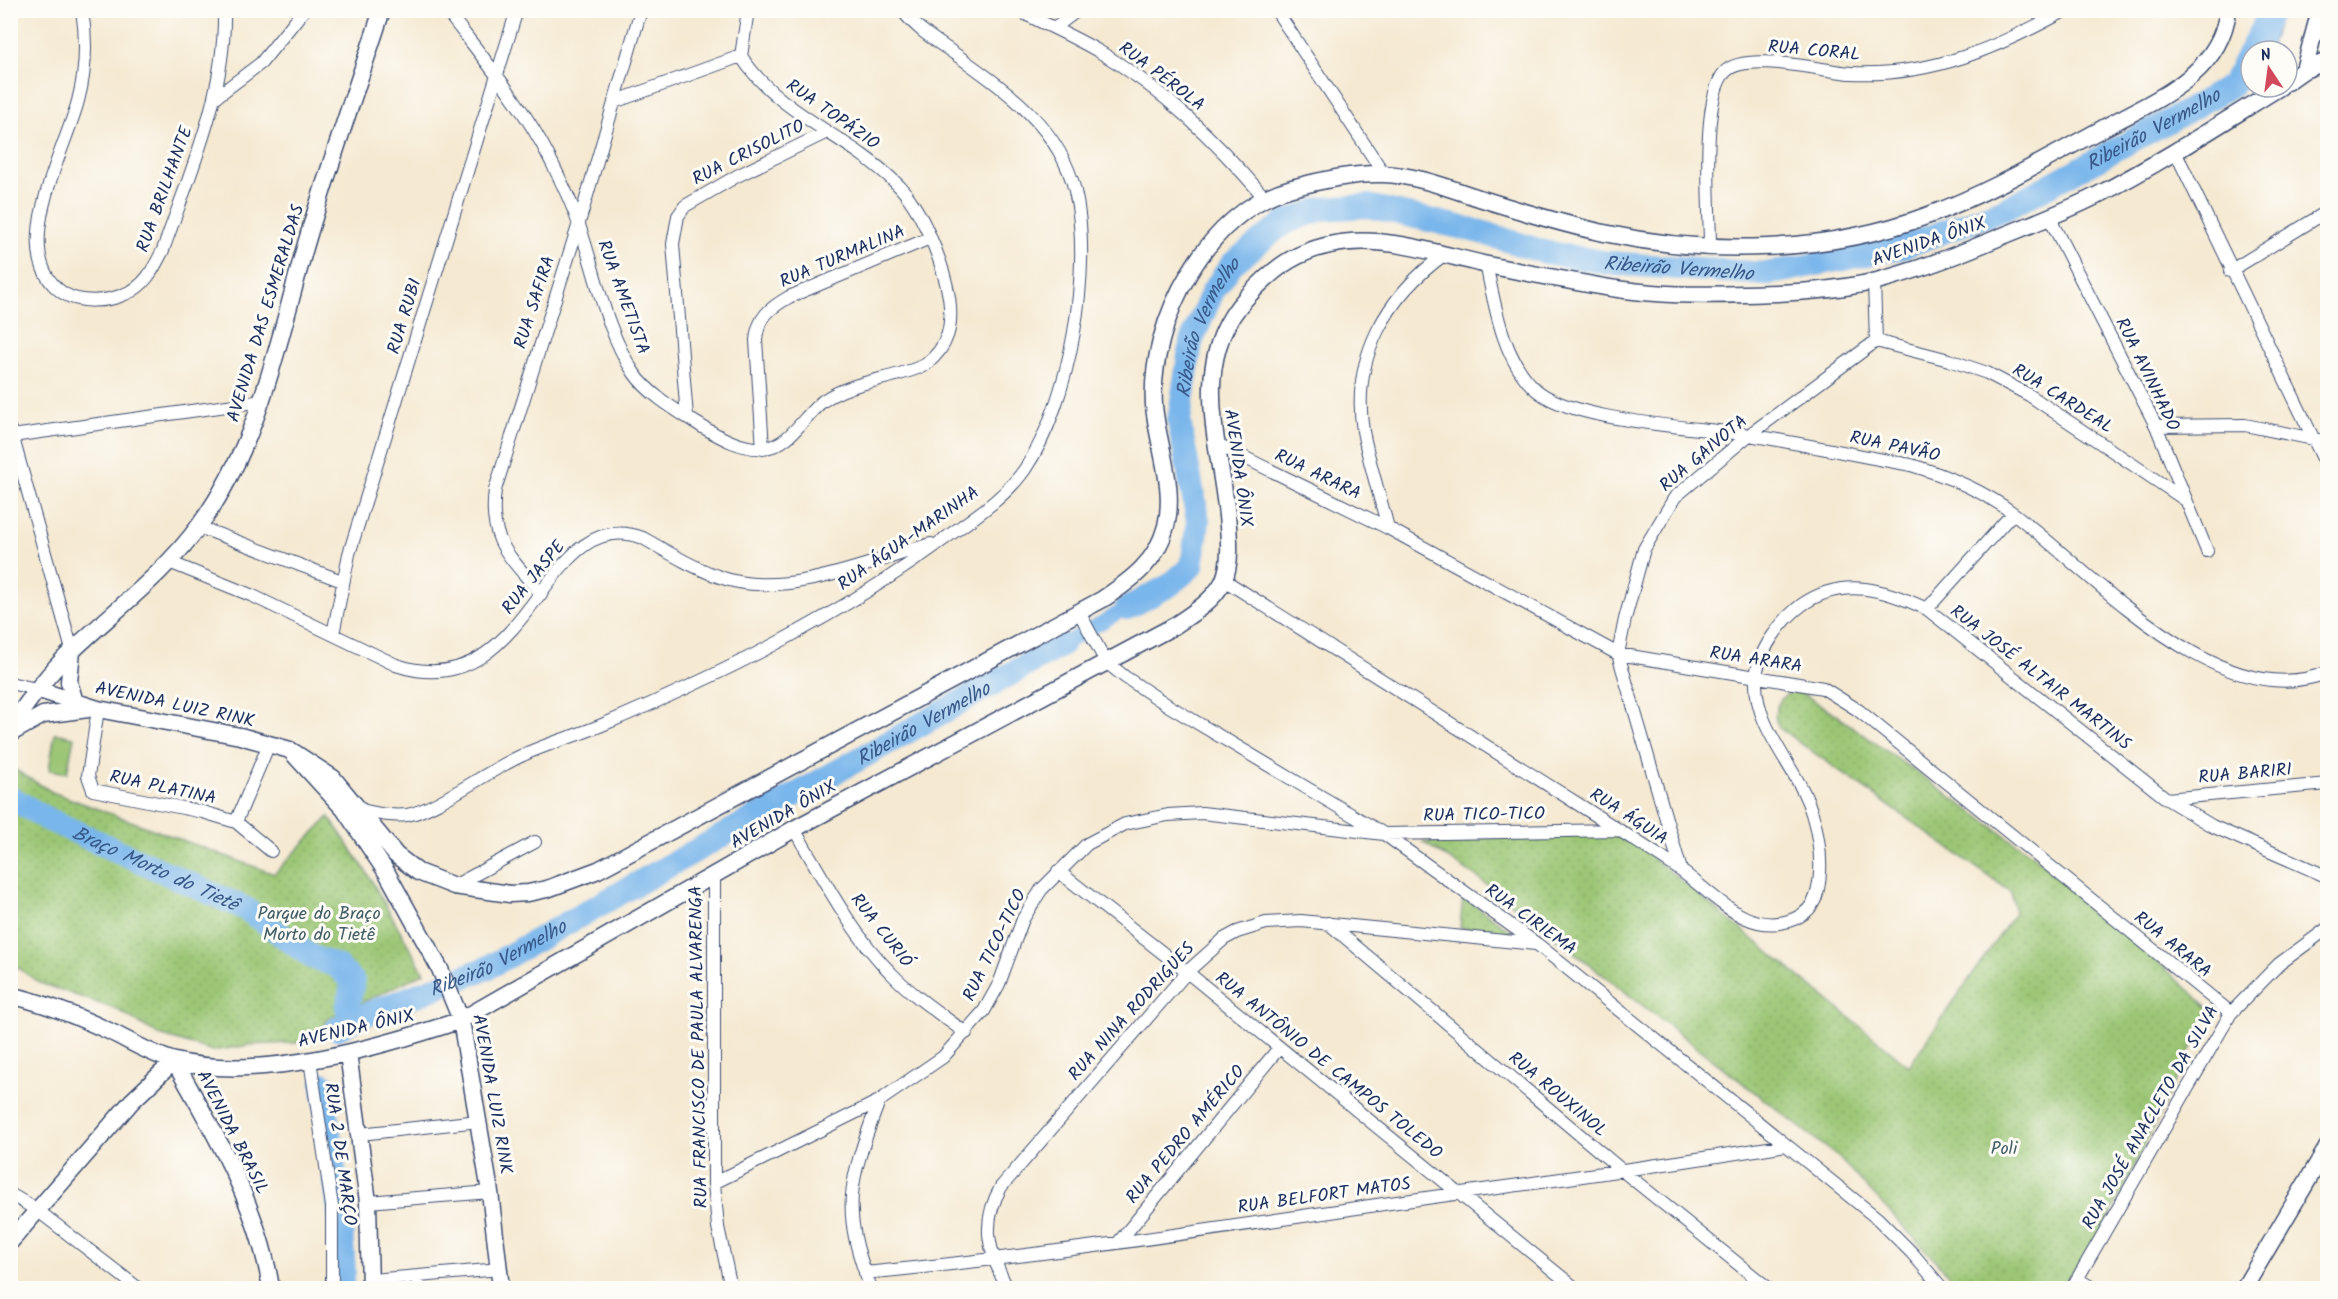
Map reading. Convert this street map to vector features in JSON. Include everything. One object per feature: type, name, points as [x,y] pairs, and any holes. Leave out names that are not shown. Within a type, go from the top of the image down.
[{"type":"main road","name":"AVENIDA DAS ESMERALDAS","points":[[10,728],[36,689],[72,650],[169,562],[199,527],[240,455],[264,401],[324,182],[382,10]]},
{"type":"main road","name":"AVENIDA ÔNIX","points":[[361,810],[388,846],[406,864],[429,878],[454,886],[510,894],[547,889],[598,870],[1081,614],[1129,582],[1148,565],[1161,541],[1169,513],[1166,479],[1154,409],[1155,368],[1160,339],[1178,295],[1207,248],[1237,217],[1264,197],[1318,182],[1384,174],[1417,179],[1605,233],[1710,245],[1767,246],[1846,238],[1885,229],[1957,204],[2031,168],[2187,80],[2206,63],[2221,40],[2228,10]]},
{"type":"main road","points":[[2304,70],[2320,10]]},
{"type":"main road","points":[[2299,74],[2328,61]]},
{"type":"main road","name":"AVENIDA ÔNIX","points":[[174,1061],[202,1065],[238,1065],[310,1060],[388,1044],[461,1020],[794,829],[1104,659],[1191,615],[1204,605],[1224,580],[1228,562],[1229,531],[1215,443],[1210,391],[1213,364],[1221,338],[1237,308],[1272,272],[1305,252],[1355,241],[1398,243],[1486,264],[1643,292],[1750,294],[1874,282],[1945,259],[2093,197],[2260,99]]},
{"type":"main road","points":[[72,650],[69,682],[75,702]]},
{"type":"main road","name":"AVENIDA LUIZ RINK","points":[[36,689],[98,709],[290,750],[344,809],[387,873],[440,969],[452,993],[461,1020],[490,1192],[501,1288]]},
{"type":"main road","points":[[10,733],[48,714],[98,709]]},
{"type":"main road","points":[[290,750],[333,778],[361,810]]},
{"type":"main road","name":"AVENIDA BRASIL","points":[[10,995],[75,1016],[174,1061],[224,1150],[242,1188],[258,1234],[271,1288]]},
{"type":"main road","points":[[348,1053],[368,1202],[371,1284]]},
{"type":"main road","points":[[10,1242],[132,1101],[174,1061]]},
{"type":"main road","points":[[2244,1288],[2328,1146]]},
{"type":"street","name":"RUA BRILHANTE","points":[[82,10],[86,40],[83,80],[44,202],[39,237],[44,271],[56,288],[68,296],[85,300],[117,297],[137,288],[155,268],[216,97],[222,60],[224,10]]},
{"type":"street","points":[[216,97],[261,63],[304,10]]},
{"type":"street","name":"RUA AMETISTA","points":[[446,10],[497,80],[517,102],[536,132],[579,223],[609,318],[627,361],[644,384],[687,417],[729,441],[763,448]]},
{"type":"street","name":"RUA RUBI","points":[[333,634],[342,581],[517,10]]},
{"type":"street","name":"RUA SAFIRA","points":[[541,594],[500,544],[494,527],[492,509],[498,479],[579,223],[641,10]]},
{"type":"street","points":[[614,102],[741,56],[748,10]]},
{"type":"street","name":"RUA ÁGUA-MARINHA","points":[[361,810],[398,816],[420,811],[499,766],[614,720],[803,629],[865,595],[941,542],[1009,488],[1024,470],[1048,426],[1060,391],[1075,324],[1082,250],[1080,218],[1075,192],[1065,162],[1052,138],[1034,117],[1006,91],[918,28],[902,10]]},
{"type":"street","name":"RUA PÉROLA","points":[[1017,10],[1081,41],[1128,70],[1179,109],[1225,151],[1264,197]]},
{"type":"street","points":[[1054,28],[1078,10]]},
{"type":"street","points":[[1275,10],[1384,174]]},
{"type":"street","name":"RUA CORAL","points":[[1710,245],[1710,115],[1717,85],[1727,70],[1749,63],[1849,73],[1919,69],[1987,51],[2066,10]]},
{"type":"street","name":"RUA TOPÁZIO","points":[[741,56],[753,75],[771,93],[895,182],[907,197],[930,238]]},
{"type":"street","name":"RUA CRISOLITO","points":[[687,417],[673,244],[678,216],[697,197],[826,132]]},
{"type":"street","points":[[2175,151],[2230,271],[2328,469]]},
{"type":"street","points":[[2230,271],[2328,211]]},
{"type":"street","name":"RUA AVINHADO","points":[[2049,217],[2156,426],[2207,551]]},
{"type":"street","points":[[763,448],[781,442],[822,402],[832,396],[848,388],[915,370],[935,358],[943,348],[950,326],[951,309],[944,273],[930,238]]},
{"type":"street","name":"RUA TURMALINA","points":[[763,448],[756,340],[758,324],[768,309],[789,297],[930,238]]},
{"type":"street","points":[[1388,528],[1363,429],[1365,368],[1369,348],[1390,308],[1418,275],[1445,254]]},
{"type":"street","name":"RUA PAVÃO","points":[[1486,264],[1510,351],[1521,373],[1541,394],[1580,411],[1749,435],[1937,472],[1982,493],[2013,513],[2150,625],[2194,655],[2247,675],[2283,680],[2297,680],[2328,672]]},
{"type":"street","points":[[1874,282],[1876,341]]},
{"type":"street","name":"RUA GAIVOTA","points":[[1681,870],[1618,654],[1644,549],[1675,497],[1749,435],[1876,341]]},
{"type":"street","name":"RUA CARDEAL","points":[[1876,341],[1950,360],[2008,384],[2055,411],[2185,499]]},
{"type":"street","points":[[72,650],[11,433],[264,401]]},
{"type":"street","points":[[2156,426],[2245,425],[2328,442]]},
{"type":"street","name":"RUA ARARA","points":[[1215,443],[1388,528],[1618,654],[1823,688],[1858,710],[2231,1013]]},
{"type":"street","points":[[1927,609],[2013,513]]},
{"type":"street","points":[[199,527],[342,581]]},
{"type":"street","name":"RUA JASPE","points":[[169,562],[253,596],[409,669],[438,671],[454,669],[490,652],[519,622],[584,544],[607,533],[637,536],[726,579],[778,585],[807,580],[941,542]]},
{"type":"street","name":"RUA ÁGUIA","points":[[1224,580],[1681,870],[1722,903],[1757,922],[1769,925],[1787,922],[1801,916],[1815,899],[1819,865],[1816,831],[1811,810],[1803,790],[1770,734],[1756,678]]},
{"type":"street","name":"RUA JOSÉ ALTAIR MARTINS","points":[[1756,678],[1775,631],[1797,609],[1827,593],[1857,587],[1878,589],[1927,609],[2167,799],[2212,826],[2328,877]]},
{"type":"street","name":"RUA CIRIEMA","points":[[1081,614],[1104,659],[1169,706],[1384,834],[1537,944],[1878,1219],[1912,1253],[1942,1288]]},
{"type":"street","points":[[10,683],[36,689]]},
{"type":"street","name":"RUA PLATINA","points":[[98,709],[88,776],[93,790],[203,812],[236,822],[271,851]]},
{"type":"street","name":"RUA PLATINA","points":[[236,822],[269,744]]},
{"type":"street","name":"RUA BARIRI","points":[[2167,799],[2328,784]]},
{"type":"street","name":"RUA TICO-TICO","points":[[714,1183],[879,1101],[935,1064],[984,1011],[999,984],[1017,933],[1030,905],[1058,871],[1087,844],[1125,824],[1168,815],[1202,813],[1384,834],[1619,830]]},
{"type":"street","name":"RUA CURIÓ","points":[[794,829],[838,904],[872,952],[891,974],[916,996],[966,1032]]},
{"type":"street","points":[[454,886],[535,842]]},
{"type":"street","name":"RUA ANTÔNIO DE CAMPOS TOLEDO","points":[[1058,871],[1187,972],[1575,1288]]},
{"type":"street","name":"RUA FRANCISCO DE PAULA ALVARENGA","points":[[714,876],[714,1183],[718,1227],[731,1288]]},
{"type":"street","name":"RUA NINA RODRIGUES","points":[[1007,1288],[994,1261],[988,1221],[992,1203],[1001,1187],[1187,972],[1224,939],[1253,926],[1278,921],[1328,923],[1537,944]]},
{"type":"street","name":"RUA ROUXINOL","points":[[1328,923],[1624,1172],[1768,1288]]},
{"type":"street","name":"RUA JOSÉ ANACLETO DA SILVA","points":[[2074,1284],[2231,1013],[2278,964],[2328,928]]},
{"type":"street","name":"RUA PEDRO AMÉRICO","points":[[1118,1243],[1280,1048]]},
{"type":"street","name":"RUA 2 DE MARÇO","points":[[310,1060],[332,1206],[332,1288]]},
{"type":"street","points":[[871,1288],[853,1228],[850,1206],[852,1182],[879,1101]]},
{"type":"street","points":[[360,1134],[479,1121]]},
{"type":"street","name":"RUA BELFORT MATOS","points":[[865,1273],[994,1261],[1458,1193],[1624,1172],[1786,1145]]},
{"type":"street","points":[[368,1202],[490,1192]]},
{"type":"street","points":[[10,1194],[37,1210],[138,1288]]},
{"type":"street","points":[[371,1284],[419,1282],[500,1269]]},
{"type":"street","points":[[2074,1284],[2093,1288]]},
{"type":"green space","name":"Poli","points":[[1796,690],[1829,710],[2062,876],[2210,1009],[2098,1241],[2064,1288],[1961,1288],[1837,1156],[1478,878],[1423,842],[1619,830],[1909,1066],[2015,913],[2011,892],[1779,728],[1775,716],[1778,705],[1785,696]]},
{"type":"green space","points":[[55,733],[74,737],[67,773],[49,770]]},
{"type":"green space","name":"Parque do Braço Morto do Tietê","points":[[10,767],[52,792],[274,874],[329,817],[366,871],[424,973],[328,1019],[313,1042],[249,1045],[213,1051],[159,1035],[118,1010],[40,983],[11,963]]},
{"type":"green space","points":[[1463,897],[1515,934],[1460,928]]},
{"type":"water","points":[[2260,11],[2278,11],[2278,23],[2273,39],[2252,39]]},
{"type":"water","points":[[2239,61],[2239,87],[2232,85],[2231,71]]},
{"type":"waterway","name":"Ribeirão Vermelho","points":[[1127,608],[1170,585],[1192,566],[1198,521],[1179,421],[1191,342],[1213,291],[1232,264],[1284,223],[1322,209],[1368,206],[1481,232],[1544,252],[1609,263],[1766,274],[1899,248],[2005,209],[2232,85],[2272,10]]},
{"type":"waterway","name":"Ribeirão Vermelho","points":[[1062,645],[1127,608]]},
{"type":"waterway","name":"Ribeirão Vermelho","points":[[337,1029],[357,1018],[487,968],[1062,645]]},
{"type":"waterway","name":"Braço Morto do Tietê","points":[[10,797],[45,818],[246,909],[312,957],[337,966],[353,982],[347,1008],[357,1018]]},
{"type":"waterway","name":"Ribeirão Vermelho","points":[[323,1084],[341,1226],[344,1271],[341,1288]]}]
